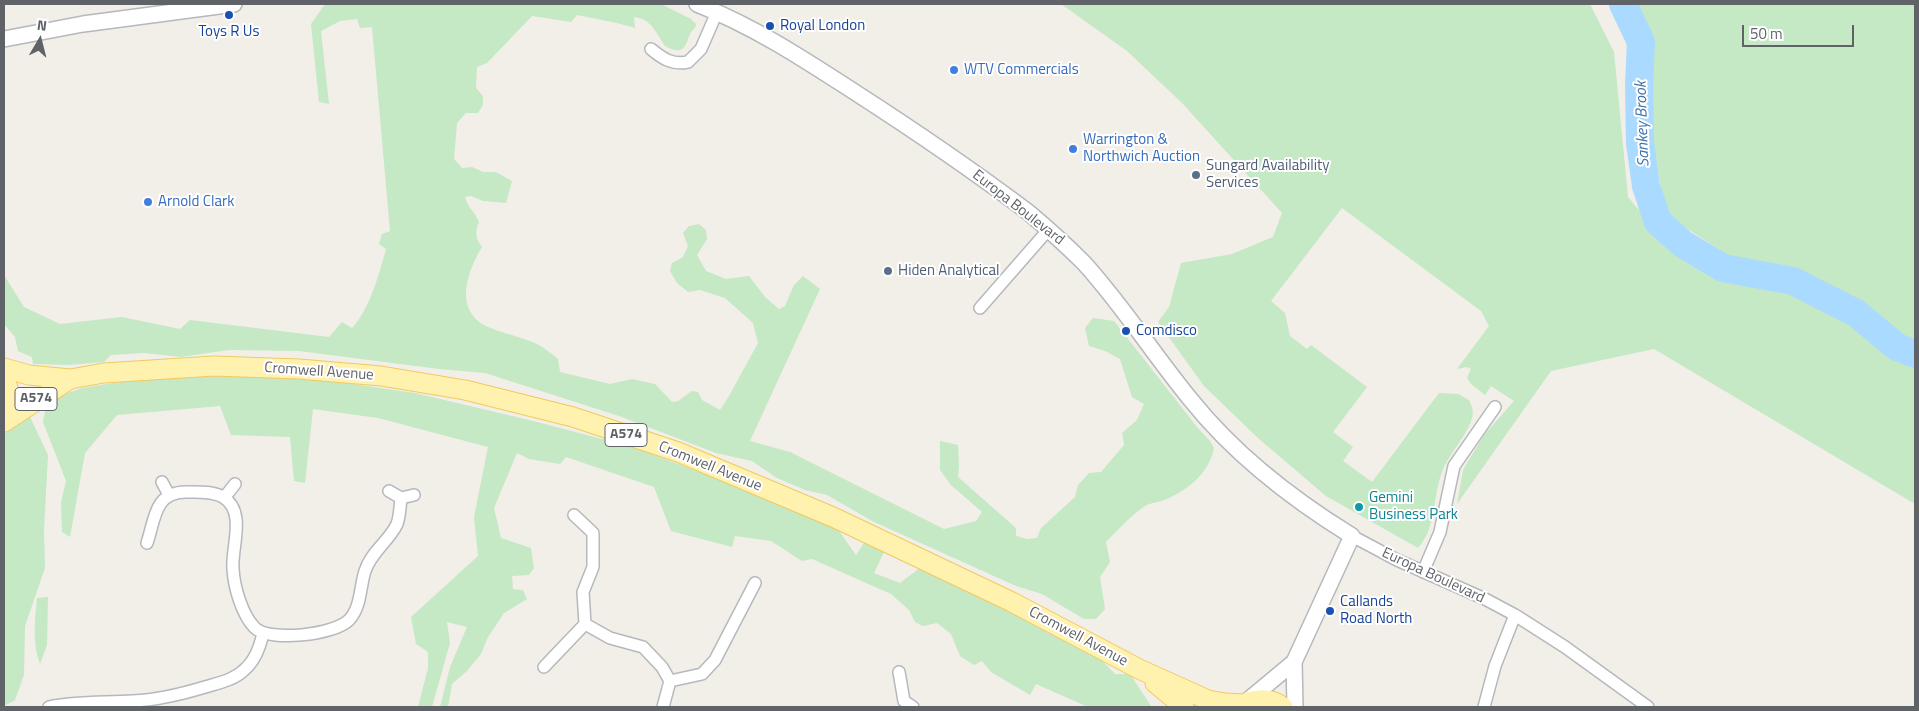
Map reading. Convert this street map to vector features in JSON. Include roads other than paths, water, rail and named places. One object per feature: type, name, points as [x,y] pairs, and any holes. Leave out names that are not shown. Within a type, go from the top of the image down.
[{"type":"main road","name":"Cromwell Avenue","points":[[4,368],[29,375],[70,379],[104,372],[214,366],[299,369],[381,376],[465,390],[573,416],[678,452],[833,517],[1012,602],[1139,669],[1208,700],[1242,705]]},
{"type":"main road","name":"A574","points":[[4,378],[10,397],[8,410],[4,418]]},
{"type":"main road","name":"Cromwell Avenue","points":[[4,422],[33,401],[70,379]]},
{"type":"main road","name":"Cromwell Avenue","points":[[1139,669],[1184,707]]},
{"type":"main road","name":"A574","points":[[1242,705],[1258,700],[1269,700],[1283,707]]},
{"type":"street","points":[[4,39],[188,7],[234,4]]},
{"type":"street","name":"Europa Boulevard","points":[[697,4],[764,35],[883,111],[1011,200],[1049,229],[1084,263],[1102,284],[1191,401],[1214,426],[1276,484],[1305,506],[1352,536],[1515,615],[1565,647],[1648,707]]},
{"type":"street","points":[[651,49],[659,56],[673,63],[688,62],[702,49],[717,12]]},
{"type":"street","points":[[980,308],[1049,229]]},
{"type":"street","points":[[1423,572],[1440,532],[1454,466],[1495,407]]},
{"type":"street","points":[[162,482],[168,495]]},
{"type":"street","points":[[224,498],[235,484]]},
{"type":"street","points":[[389,491],[401,498],[414,495]]},
{"type":"street","points":[[146,545],[160,503],[168,495],[192,492],[209,493],[224,498],[230,504],[236,519],[232,556],[235,585],[249,619],[263,633],[274,635],[324,632],[348,622],[356,609],[365,570],[369,561],[397,524],[400,516],[401,498]]},
{"type":"street","points":[[544,667],[585,624],[583,592],[593,567],[593,533],[574,515]]},
{"type":"street","points":[[1242,705],[1294,662],[1352,536]]},
{"type":"street","points":[[670,681],[702,674],[715,660],[755,584]]},
{"type":"street","points":[[1484,707],[1495,666],[1515,615]]},
{"type":"street","points":[[585,624],[610,638],[643,647],[662,667],[670,681],[663,707]]},
{"type":"street","points":[[49,707],[71,704],[161,703],[233,678],[251,663],[263,633]]},
{"type":"street","points":[[1294,662],[1295,707]]},
{"type":"street","points":[[899,672],[904,701],[913,707]]},
{"type":"waterway","name":"Sankey Brook","points":[[1623,4],[1641,42],[1639,85],[1640,143],[1646,186],[1658,222],[1683,244],[1723,268],[1793,281],[1856,313],[1897,347],[1915,354]]},
{"type":"place","name":"Toys R Us","points":[[229,15]]},
{"type":"place","name":"Royal London","points":[[770,26]]},
{"type":"place","name":"WTV Commercials","points":[[954,70]]},
{"type":"place","name":"Warrington & Northwich Auction","points":[[1073,149]]},
{"type":"place","name":"Sungard Availability Services","points":[[1196,175]]},
{"type":"place","name":"Arnold Clark","points":[[148,202]]},
{"type":"place","name":"Hiden Analytical","points":[[888,271]]},
{"type":"place","name":"Comdisco","points":[[1126,331]]},
{"type":"place","name":"Gemini Business Park","points":[[1359,507]]},
{"type":"place","name":"Callands Road North","points":[[1330,611]]}]
